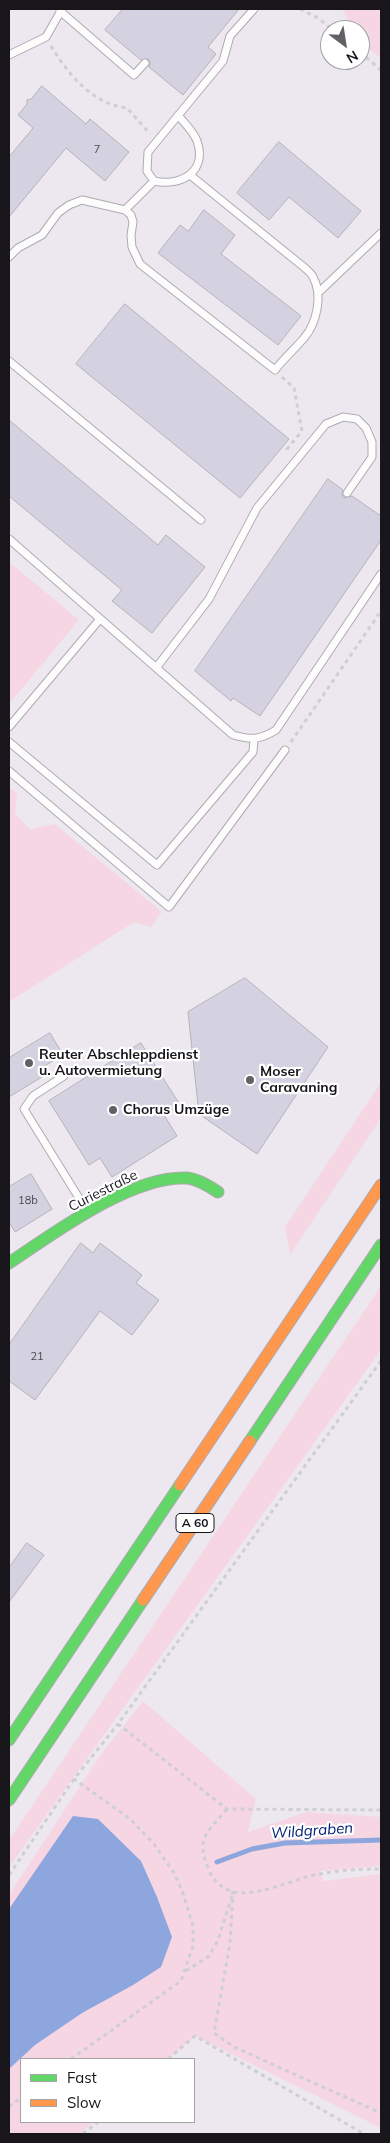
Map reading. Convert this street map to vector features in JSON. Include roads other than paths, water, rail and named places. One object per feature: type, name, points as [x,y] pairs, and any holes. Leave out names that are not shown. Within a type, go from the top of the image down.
[{"type":"main road","name":"Curiestraße","points":[[9,1262],[88,1214],[147,1185],[171,1178],[187,1178],[204,1183],[218,1192]]},
{"type":"main road","name":"A 60","points":[[9,1740],[381,1186]]},
{"type":"main road","name":"A 60","points":[[9,1800],[381,1246]]},
{"type":"lane","points":[[178,116],[197,141],[199,162],[190,175],[178,182],[167,184],[154,181],[147,171],[148,152],[156,142],[178,116],[224,62],[230,36],[254,9]]},
{"type":"lane","points":[[9,55],[46,37],[61,10],[134,75],[145,63]]},
{"type":"lane","points":[[9,257],[18,248],[42,235],[58,214],[69,205],[82,200],[125,210],[131,215],[133,222],[132,246],[140,264],[275,370],[309,331],[317,308],[318,293],[313,277],[305,268],[190,175]]},
{"type":"lane","points":[[125,210],[154,181]]},
{"type":"lane","points":[[318,293],[381,233]]},
{"type":"lane","points":[[9,361],[201,520]]},
{"type":"lane","points":[[156,668],[209,599],[257,508],[326,424],[343,417],[357,419],[366,428],[372,442],[372,457],[347,493]]},
{"type":"lane","points":[[9,539],[233,735],[254,740],[264,738],[276,730],[381,574]]},
{"type":"lane","points":[[9,727],[100,619]]},
{"type":"lane","points":[[9,742],[157,865],[253,752],[254,740]]},
{"type":"lane","points":[[9,771],[169,907],[285,750]]},
{"type":"lane","points":[[64,1076],[33,1096],[24,1109],[88,1214]]},
{"type":"water","points":[[73,1816],[98,1819],[141,1861],[172,1937],[161,1967],[82,2013],[35,2045],[9,2069],[9,1909]]},
{"type":"waterway","name":"Wildgraben","points":[[217,1862],[252,1849],[285,1843],[381,1840]]},
{"type":"place","name":"Reuter Abschleppdienst u. Autovermietung","points":[[29,1063]]},
{"type":"place","name":"Moser Caravaning","points":[[250,1080]]},
{"type":"place","name":"Chorus Umzüge","points":[[113,1110]]}]
